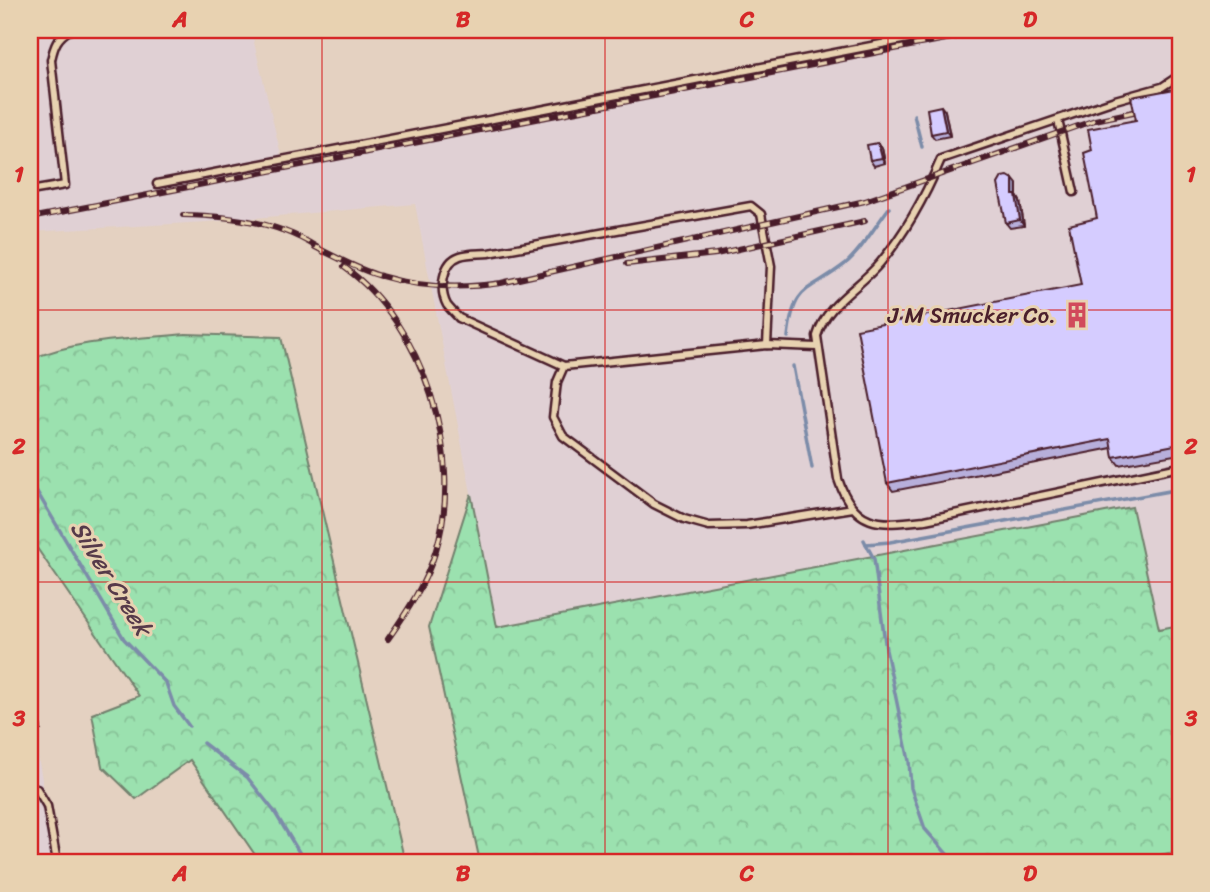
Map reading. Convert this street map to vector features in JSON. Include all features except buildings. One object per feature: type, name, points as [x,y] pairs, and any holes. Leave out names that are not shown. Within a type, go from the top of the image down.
[{"type":"lane","points":[[30,191],[65,185],[51,60],[54,45],[62,34],[70,30]]},
{"type":"lane","points":[[157,184],[954,30]]},
{"type":"lane","points":[[1180,75],[1162,87],[941,159],[919,208],[895,245],[878,266],[832,309],[821,322],[817,336],[838,479],[842,492],[853,508],[868,520],[887,524],[925,520],[1180,467]]},
{"type":"lane","points":[[1058,120],[1074,192]]},
{"type":"lane","points":[[768,345],[771,266],[761,214],[751,206],[461,256],[450,261],[445,272],[443,288],[446,304],[459,318],[564,366],[768,345],[817,347]]},
{"type":"lane","points":[[564,366],[557,382],[553,417],[563,436],[654,504],[684,519],[709,526],[747,525],[853,508]]},
{"type":"lane","points":[[30,787],[37,789],[47,806],[57,862]]},
{"type":"shaded area","points":[[30,30],[251,30],[282,159],[954,30],[1180,30],[1180,625],[1159,629],[1132,507],[497,627],[415,204],[207,222],[30,232]]},
{"type":"shaded area","points":[[30,713],[57,862],[30,862]]},
{"type":"shaded area","points":[[1180,851],[1180,862],[1124,862]]},
{"type":"green space","points":[[186,334],[281,337],[405,862],[260,862],[190,760],[136,799],[102,766],[92,714],[139,696],[30,538],[30,360],[86,344]]},
{"type":"green space","points":[[471,494],[497,627],[1132,507],[1159,629],[1180,625],[1180,851],[1124,862],[480,862],[429,627]]},
{"type":"waterway","points":[[914,115],[922,147]]},
{"type":"waterway","points":[[788,337],[794,307],[799,298],[845,264],[863,245],[889,208]]},
{"type":"waterway","points":[[793,366],[812,468]]},
{"type":"waterway","name":"Silver Creek","points":[[30,480],[124,639],[166,683],[174,706],[189,726]]},
{"type":"waterway","points":[[864,540],[866,544],[890,542],[1180,489]]},
{"type":"waterway","points":[[866,544],[874,559],[886,650],[909,761],[911,788],[925,829],[954,862]]},
{"type":"waterway","name":"Silver Creek","points":[[203,743],[247,777],[274,811],[305,862]]},
{"type":"railway","points":[[30,218],[992,30]]},
{"type":"railway","points":[[315,247],[364,270],[411,283],[456,287],[501,283],[865,201],[1095,120],[1138,111]]},
{"type":"railway","points":[[183,215],[239,219],[274,227],[324,252]]},
{"type":"railway","points":[[627,264],[716,254],[865,221]]},
{"type":"railway","points":[[344,267],[372,292],[396,322],[416,357],[431,395],[441,435],[445,475],[444,513],[436,550],[421,586],[388,639]]},
{"type":"place","name":"J M Smucker Co.","points":[[1077,315]]}]
